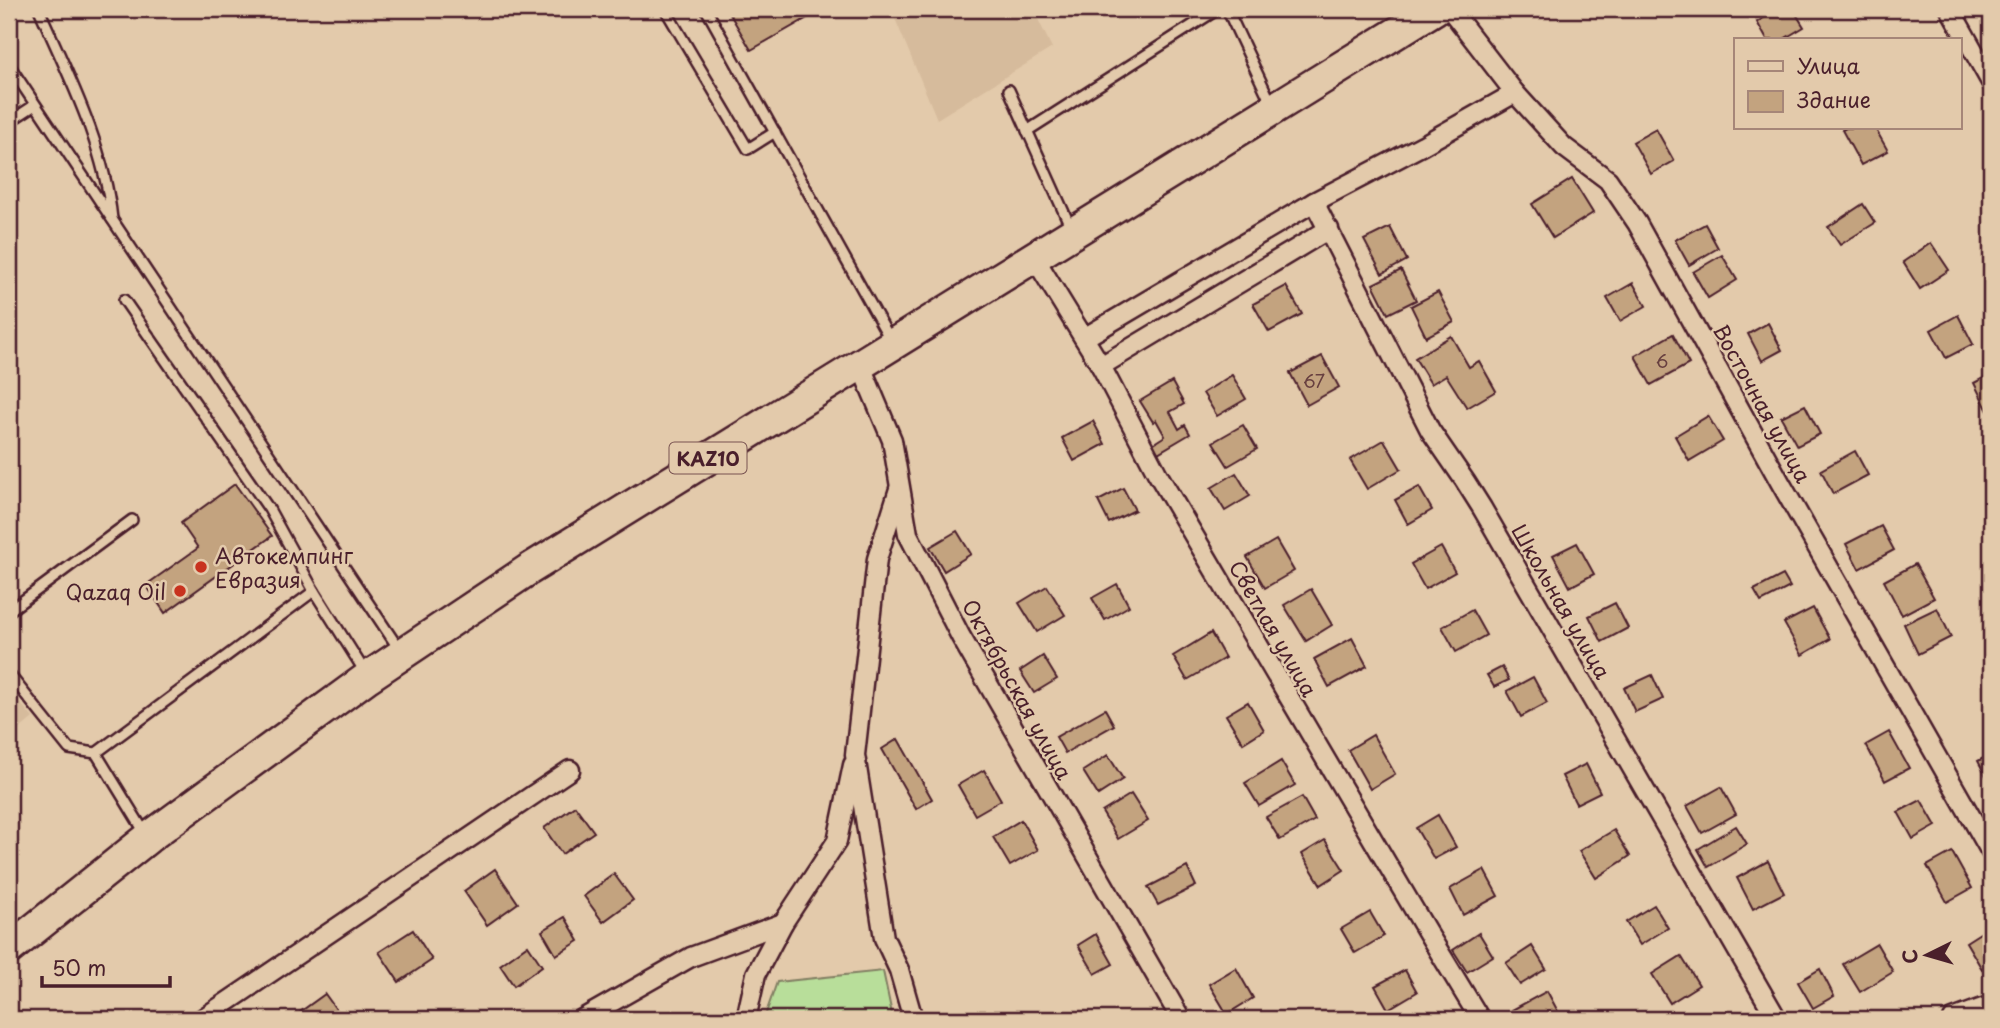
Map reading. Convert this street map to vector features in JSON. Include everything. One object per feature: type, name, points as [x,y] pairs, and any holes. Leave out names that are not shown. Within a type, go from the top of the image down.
[{"type":"highway","name":"KAZ10","points":[[16,939],[148,838],[368,677],[528,570],[1435,9]]},
{"type":"street","name":"Восточная улица","points":[[1450,9],[1515,93],[1564,147],[1608,180],[1637,223],[1780,482],[1991,852]]},
{"type":"street","points":[[1950,9],[1991,82]]},
{"type":"street","points":[[1084,338],[1314,202],[1515,93]]},
{"type":"street","name":"Школьная улица","points":[[1314,202],[1430,430],[1482,508],[1777,1019]]},
{"type":"street","points":[[1101,366],[1329,229]]},
{"type":"street","name":"Светлая улица","points":[[1034,257],[1101,366],[1171,497],[1480,1019]]},
{"type":"street","name":"Октябрьская улица","points":[[860,364],[892,440],[908,534],[961,637],[1181,1019]]},
{"type":"street","points":[[746,1019],[756,974],[783,923],[837,841],[855,755],[877,559],[900,486]]},
{"type":"street","points":[[855,755],[884,938],[899,970],[914,1019]]},
{"type":"street","points":[[202,1019],[570,770]]},
{"type":"street","points":[[582,1019],[691,957],[783,923]]},
{"type":"street","points":[[1952,1019],[1991,1005]]},
{"type":"lane","points":[[39,9],[95,138],[109,190],[113,221]]},
{"type":"lane","points":[[665,9],[748,149],[775,132]]},
{"type":"lane","points":[[706,9],[893,343]]},
{"type":"lane","points":[[1027,131],[1218,9]]},
{"type":"lane","points":[[1227,9],[1274,109]]},
{"type":"lane","points":[[9,65],[402,653]]},
{"type":"lane","points":[[1009,90],[1073,233]]},
{"type":"lane","points":[[9,122],[36,105]]},
{"type":"lane","points":[[124,300],[269,509],[314,591],[368,677]]},
{"type":"lane","points":[[9,611],[132,520]]},
{"type":"lane","points":[[9,674],[69,749],[96,754],[314,591]]},
{"type":"lane","points":[[96,754],[148,838]]},
{"type":"shaded area","points":[[891,9],[1033,9],[1052,48],[937,119]]},
{"type":"shaded area","points":[[9,689],[33,718],[9,738]]},
{"type":"green space","points":[[883,971],[893,1019],[764,1019],[777,982]]},
{"type":"building","points":[[727,9],[823,9],[751,50]]},
{"type":"building","points":[[1779,9],[1793,9],[1804,27],[1785,38],[1766,38],[1757,22]]},
{"type":"building","points":[[1656,129],[1674,161],[1651,174],[1633,142]]},
{"type":"building","points":[[1842,130],[1876,130],[1888,151],[1861,165]]},
{"type":"building","points":[[1572,179],[1593,213],[1553,238],[1532,204]]},
{"type":"building","points":[[1863,204],[1875,223],[1840,245],[1828,227]]},
{"type":"building","points":[[1705,224],[1718,248],[1689,265],[1675,240]]},
{"type":"building","points":[[1390,227],[1407,260],[1382,274],[1364,240]]},
{"type":"building","points":[[1931,243],[1949,270],[1920,289],[1903,262]]},
{"type":"building","points":[[1722,255],[1737,280],[1708,298],[1693,272]]},
{"type":"building","points":[[1401,270],[1416,300],[1388,314],[1373,284]]},
{"type":"building","points":[[1633,283],[1646,306],[1620,321],[1607,298]]},
{"type":"building","points":[[1286,286],[1302,314],[1269,332],[1253,304]]},
{"type":"building","points":[[1438,292],[1454,322],[1426,337],[1411,306]]},
{"type":"building","points":[[1958,315],[1973,344],[1946,358],[1931,330]]},
{"type":"building","points":[[1768,323],[1782,350],[1762,361],[1748,334]]},
{"type":"building","points":[[1673,334],[1689,364],[1651,385],[1635,356]]},
{"type":"building","points":[[1451,336],[1469,367],[1479,361],[1496,391],[1467,408],[1446,375],[1431,384],[1415,358]]},
{"type":"building","points":[[1322,356],[1339,387],[1307,405],[1290,373]]},
{"type":"building","points":[[1991,374],[1991,410],[1988,411],[1974,383]]},
{"type":"building","points":[[1232,375],[1246,399],[1217,416],[1203,393]]},
{"type":"building","points":[[1172,382],[1184,404],[1170,412],[1179,429],[1185,425],[1190,434],[1156,454],[1151,445],[1165,436],[1140,401]]},
{"type":"building","points":[[1805,405],[1820,434],[1797,446],[1781,417]]},
{"type":"building","points":[[1708,416],[1723,441],[1689,461],[1675,436]]},
{"type":"building","points":[[1093,421],[1105,444],[1074,461],[1062,438]]},
{"type":"building","points":[[1243,425],[1257,449],[1228,466],[1213,442]]},
{"type":"building","points":[[1384,440],[1401,469],[1367,489],[1350,460]]},
{"type":"building","points":[[1855,451],[1868,475],[1833,494],[1821,470]]},
{"type":"building","points":[[1236,473],[1250,496],[1225,511],[1211,488]]},
{"type":"building","name":"Автокемпинг Евразия","points":[[235,484],[272,536],[165,613],[146,585],[198,548],[181,523]]},
{"type":"building","points":[[1419,487],[1432,510],[1408,524],[1395,500]]},
{"type":"building","points":[[1123,488],[1135,510],[1109,523],[1098,501]]},
{"type":"building","points":[[1881,526],[1894,550],[1859,569],[1846,544]]},
{"type":"building","points":[[957,531],[971,554],[944,571],[930,547]]},
{"type":"building","points":[[1276,540],[1294,571],[1265,588],[1247,557]]},
{"type":"building","points":[[1577,543],[1594,574],[1570,587],[1553,555]]},
{"type":"building","points":[[1441,547],[1455,572],[1425,589],[1411,564]]},
{"type":"building","points":[[1915,564],[1934,598],[1902,615],[1884,581]]},
{"type":"building","points":[[1783,575],[1790,587],[1761,602],[1754,590]]},
{"type":"building","points":[[1117,584],[1129,606],[1105,620],[1092,598]]},
{"type":"building","points":[[1047,586],[1065,615],[1037,632],[1019,603]]},
{"type":"building","points":[[1311,589],[1332,625],[1306,641],[1284,605]]},
{"type":"building","points":[[1615,603],[1628,628],[1602,642],[1589,616]]},
{"type":"building","points":[[1813,608],[1830,639],[1802,655],[1784,623]]},
{"type":"building","points":[[1937,608],[1951,637],[1918,654],[1904,624]]},
{"type":"building","points":[[1472,610],[1486,635],[1456,652],[1442,627]]},
{"type":"building","points":[[1211,633],[1225,658],[1187,680],[1173,656]]},
{"type":"building","points":[[1352,638],[1367,666],[1329,687],[1314,659]]},
{"type":"building","points":[[1043,656],[1057,679],[1034,693],[1020,671]]},
{"type":"building","points":[[1502,667],[1509,680],[1494,687],[1487,675]]},
{"type":"building","points":[[1652,675],[1663,699],[1635,712],[1624,688]]},
{"type":"building","points":[[1533,677],[1547,703],[1521,717],[1507,691]]},
{"type":"building","points":[[1248,702],[1264,730],[1243,743],[1226,715]]},
{"type":"building","points":[[1105,709],[1114,725],[1065,753],[1056,737]]},
{"type":"building","points":[[1889,732],[1909,768],[1885,781],[1866,745]]},
{"type":"building","points":[[1373,735],[1395,774],[1370,789],[1348,750]]},
{"type":"building","points":[[898,739],[932,799],[916,809],[882,749]]},
{"type":"building","points":[[1991,754],[1991,786],[1978,761]]},
{"type":"building","points":[[1108,755],[1123,779],[1098,795],[1083,771]]},
{"type":"building","points":[[1281,761],[1295,785],[1259,806],[1245,783]]},
{"type":"building","points":[[1586,764],[1600,792],[1576,804],[1562,776]]},
{"type":"building","points":[[984,770],[1001,800],[975,815],[958,785]]},
{"type":"building","points":[[1721,787],[1736,814],[1702,833],[1687,806]]},
{"type":"building","points":[[1131,794],[1148,821],[1118,839],[1102,812]]},
{"type":"building","points":[[1302,797],[1315,820],[1280,840],[1266,817]]},
{"type":"building","points":[[1921,800],[1936,826],[1913,839],[1898,812]]},
{"type":"building","points":[[575,806],[594,832],[562,854],[544,828]]},
{"type":"building","points":[[1438,815],[1456,847],[1434,859],[1416,828]]},
{"type":"building","points":[[1021,820],[1038,850],[1010,866],[993,837]]},
{"type":"building","points":[[1736,826],[1747,844],[1708,867],[1698,849]]},
{"type":"building","points":[[1614,830],[1630,856],[1596,878],[1579,851]]},
{"type":"building","points":[[1325,840],[1344,870],[1321,885],[1302,854]]},
{"type":"building","points":[[1952,852],[1972,888],[1947,902],[1927,866]]},
{"type":"building","points":[[1768,861],[1784,893],[1753,909],[1737,878]]},
{"type":"building","points":[[1187,867],[1196,886],[1158,905],[1148,887]]},
{"type":"building","points":[[495,869],[518,903],[487,925],[464,891]]},
{"type":"building","points":[[1484,870],[1498,896],[1463,915],[1450,889]]},
{"type":"building","points":[[614,874],[633,900],[603,922],[584,896]]},
{"type":"building","points":[[1654,905],[1668,928],[1640,945],[1626,922]]},
{"type":"building","points":[[1370,912],[1384,936],[1355,953],[1341,929]]},
{"type":"building","points":[[565,917],[579,941],[556,955],[542,931]]},
{"type":"building","points":[[1991,926],[1991,963],[1982,969],[1966,942]]},
{"type":"building","points":[[413,930],[432,960],[399,982],[379,952]]},
{"type":"building","points":[[1479,933],[1493,956],[1467,972],[1453,950]]},
{"type":"building","points":[[1096,934],[1113,964],[1095,974],[1078,945]]},
{"type":"building","points":[[1877,944],[1893,972],[1860,992],[1843,964]]},
{"type":"building","points":[[528,945],[542,966],[514,986],[500,965]]},
{"type":"building","points":[[1532,946],[1546,969],[1520,985],[1506,963]]},
{"type":"building","points":[[1681,956],[1699,985],[1670,1003],[1652,974]]},
{"type":"building","points":[[1236,968],[1253,998],[1227,1014],[1209,984]]},
{"type":"building","points":[[1820,969],[1834,996],[1813,1008],[1798,982]]},
{"type":"building","points":[[1405,970],[1417,992],[1388,1009],[1375,986]]},
{"type":"building","points":[[1547,991],[1562,1019],[1516,1019],[1512,1010]]},
{"type":"building","points":[[325,994],[343,1019],[305,1019],[300,1012]]},
{"type":"place","name":"Автокемпинг Евразия","points":[[201,567]]},
{"type":"place","name":"Qazaq Oil","points":[[180,591]]}]
